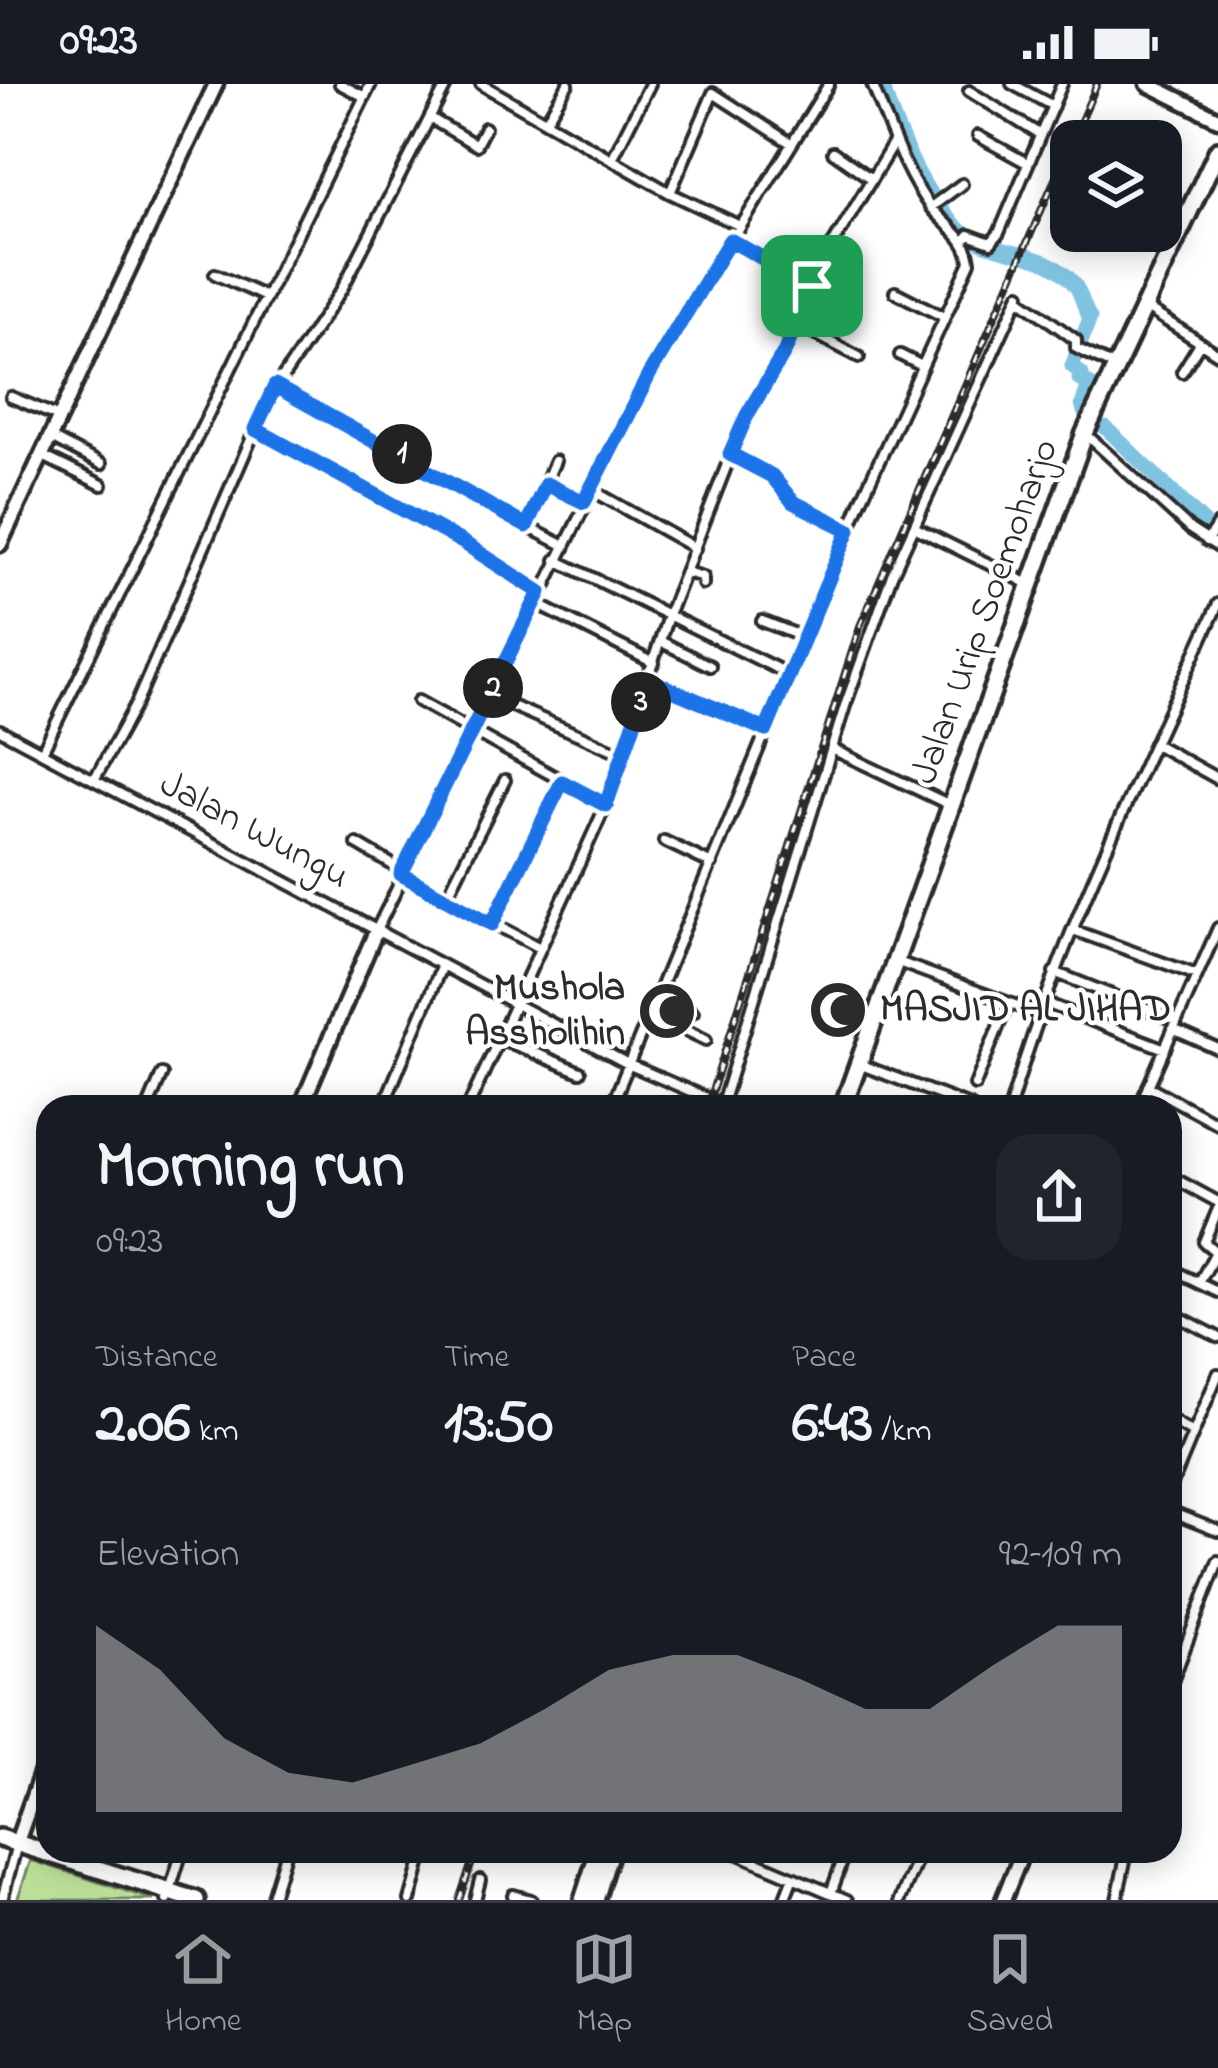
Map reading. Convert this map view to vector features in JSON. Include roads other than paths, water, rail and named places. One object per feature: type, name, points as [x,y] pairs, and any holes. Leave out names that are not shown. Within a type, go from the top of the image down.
[{"type":"highway","name":"Jalan Urip Soemoharjo","points":[[851,1095],[902,963],[1085,433],[1218,150]]},
{"type":"highway","name":"Jalan Urip Soemoharjo","points":[[850,1095],[951,805],[1089,437],[1218,163]]},
{"type":"highway","points":[[74,1863],[168,1896],[196,1900]]},
{"type":"highway","points":[[583,1900],[595,1863]]},
{"type":"highway","points":[[595,1900],[606,1863]]},
{"type":"street","points":[[0,544],[216,84]]},
{"type":"street","points":[[340,84],[365,97]]},
{"type":"street","points":[[42,752],[371,84]]},
{"type":"street","points":[[94,780],[146,682],[275,386],[342,289],[447,84]]},
{"type":"street","points":[[481,84],[670,193],[738,225]]},
{"type":"street","points":[[547,119],[568,84]]},
{"type":"street","points":[[612,159],[650,84]]},
{"type":"street","points":[[307,1095],[402,872],[650,373],[830,84]]},
{"type":"street","points":[[616,1095],[803,637],[970,262],[965,240],[895,141],[872,84]]},
{"type":"street","points":[[1012,84],[1053,106]]},
{"type":"street","points":[[965,240],[994,241],[1062,84]]},
{"type":"street","points":[[1148,84],[1218,119]]},
{"type":"street","points":[[969,91],[1039,134]]},
{"type":"street","points":[[670,193],[714,93],[792,144]]},
{"type":"street","points":[[430,118],[476,146],[485,128]]},
{"type":"street","points":[[978,136],[1027,163]]},
{"type":"street","points":[[473,1095],[606,805],[669,613],[730,454],[796,324],[810,284],[895,141]]},
{"type":"street","points":[[832,152],[870,178]]},
{"type":"street","points":[[936,204],[962,184]]},
{"type":"street","points":[[730,240],[810,284]]},
{"type":"street","points":[[215,274],[266,297]]},
{"type":"street","points":[[895,292],[944,316]]},
{"type":"street","points":[[726,1095],[832,749],[892,575],[1019,296],[1076,340],[1078,349],[1115,367]]},
{"type":"street","points":[[1148,309],[1215,352],[1218,339]]},
{"type":"street","points":[[796,324],[860,358]]},
{"type":"street","points":[[1182,372],[1200,343]]},
{"type":"street","points":[[900,355],[922,366]]},
{"type":"street","points":[[275,386],[563,545]]},
{"type":"street","points":[[10,397],[60,418]]},
{"type":"street","points":[[255,429],[464,543],[540,592]]},
{"type":"street","points":[[1089,437],[1213,532],[1218,547]]},
{"type":"street","points":[[51,438],[101,464]]},
{"type":"street","points":[[730,454],[772,476],[793,502],[849,530]]},
{"type":"street","points":[[41,455],[102,485]]},
{"type":"street","points":[[526,526],[555,460]]},
{"type":"street","points":[[546,484],[584,502]]},
{"type":"street","points":[[590,489],[695,548]]},
{"type":"street","points":[[914,527],[1030,584]]},
{"type":"street","points":[[556,560],[788,674]]},
{"type":"street","points":[[686,572],[703,577],[703,584]]},
{"type":"street","points":[[535,603],[654,663]]},
{"type":"street","points":[[1014,1095],[1054,972],[1218,604]]},
{"type":"street","points":[[762,621],[803,637]]},
{"type":"street","points":[[660,641],[710,665]]},
{"type":"street","points":[[649,680],[766,730]]},
{"type":"street","points":[[489,696],[623,754]]},
{"type":"street","points":[[418,700],[606,805]]},
{"type":"street","name":"Jalan Wungu","points":[[0,730],[630,1065],[699,1095]]},
{"type":"street","points":[[1155,744],[1218,779]]},
{"type":"street","points":[[832,749],[951,805]]},
{"type":"street","points":[[445,900],[505,780]]},
{"type":"street","points":[[492,924],[562,782]]},
{"type":"street","points":[[664,841],[712,864]]},
{"type":"street","points":[[357,844],[445,900],[540,948]]},
{"type":"street","points":[[1144,1095],[1218,928]]},
{"type":"street","points":[[1073,930],[1197,975]]},
{"type":"street","points":[[1206,954],[1218,961]]},
{"type":"street","points":[[902,963],[1039,1014]]},
{"type":"street","points":[[388,1095],[442,965]]},
{"type":"street","points":[[1054,972],[1218,1049]]},
{"type":"street","points":[[658,994],[693,1012]]},
{"type":"street","points":[[1043,1002],[1165,1049]]},
{"type":"street","points":[[975,1084],[1007,1005]]},
{"type":"street","points":[[650,1013],[706,1040]]},
{"type":"street","points":[[499,1039],[580,1072]]},
{"type":"street","points":[[864,1066],[940,1095]]},
{"type":"street","points":[[153,1095],[162,1074]]},
{"type":"street","points":[[1148,1086],[1165,1095]]},
{"type":"street","points":[[1182,1104],[1218,1124]]},
{"type":"street","points":[[1182,1183],[1218,1205],[1204,1243],[1216,1252],[1199,1282]]},
{"type":"street","points":[[1182,1274],[1218,1292]]},
{"type":"street","points":[[1182,1318],[1218,1336]]},
{"type":"street","points":[[1182,1460],[1218,1374]]},
{"type":"street","points":[[1182,1426],[1193,1433]]},
{"type":"street","points":[[1182,1517],[1218,1532]]},
{"type":"street","points":[[1182,1656],[1218,1561]]},
{"type":"street","points":[[2,1900],[9,1840],[36,1780]]},
{"type":"street","points":[[168,1896],[178,1863]]},
{"type":"street","points":[[271,1900],[282,1863]]},
{"type":"street","points":[[410,1900],[421,1863]]},
{"type":"street","points":[[760,1863],[847,1900]]},
{"type":"street","points":[[829,1895],[841,1863]]},
{"type":"street","points":[[900,1900],[916,1863]]},
{"type":"street","points":[[1003,1900],[1017,1863]]},
{"type":"street","points":[[1117,1900],[1125,1863]]},
{"type":"street","points":[[784,1900],[793,1877]]},
{"type":"street","points":[[475,1900],[480,1880]]},
{"type":"street","points":[[514,1895],[531,1900]]},
{"type":"waterway","points":[[882,84],[917,171],[959,230],[988,245],[1053,266],[1077,289],[1090,318],[1072,366],[1082,374],[1079,379],[1089,384],[1082,405],[1085,414]]},
{"type":"waterway","points":[[1106,428],[1218,536]]},
{"type":"railway","points":[[1081,120],[1097,84]]},
{"type":"railway","points":[[711,1095],[860,626],[1050,190]]},
{"type":"railway","points":[[459,1900],[472,1863]]},
{"type":"place","name":"MASJID AL JIHAD","points":[[838,1010]]},
{"type":"place","name":"Mushola Assholihin","points":[[667,1011]]}]
